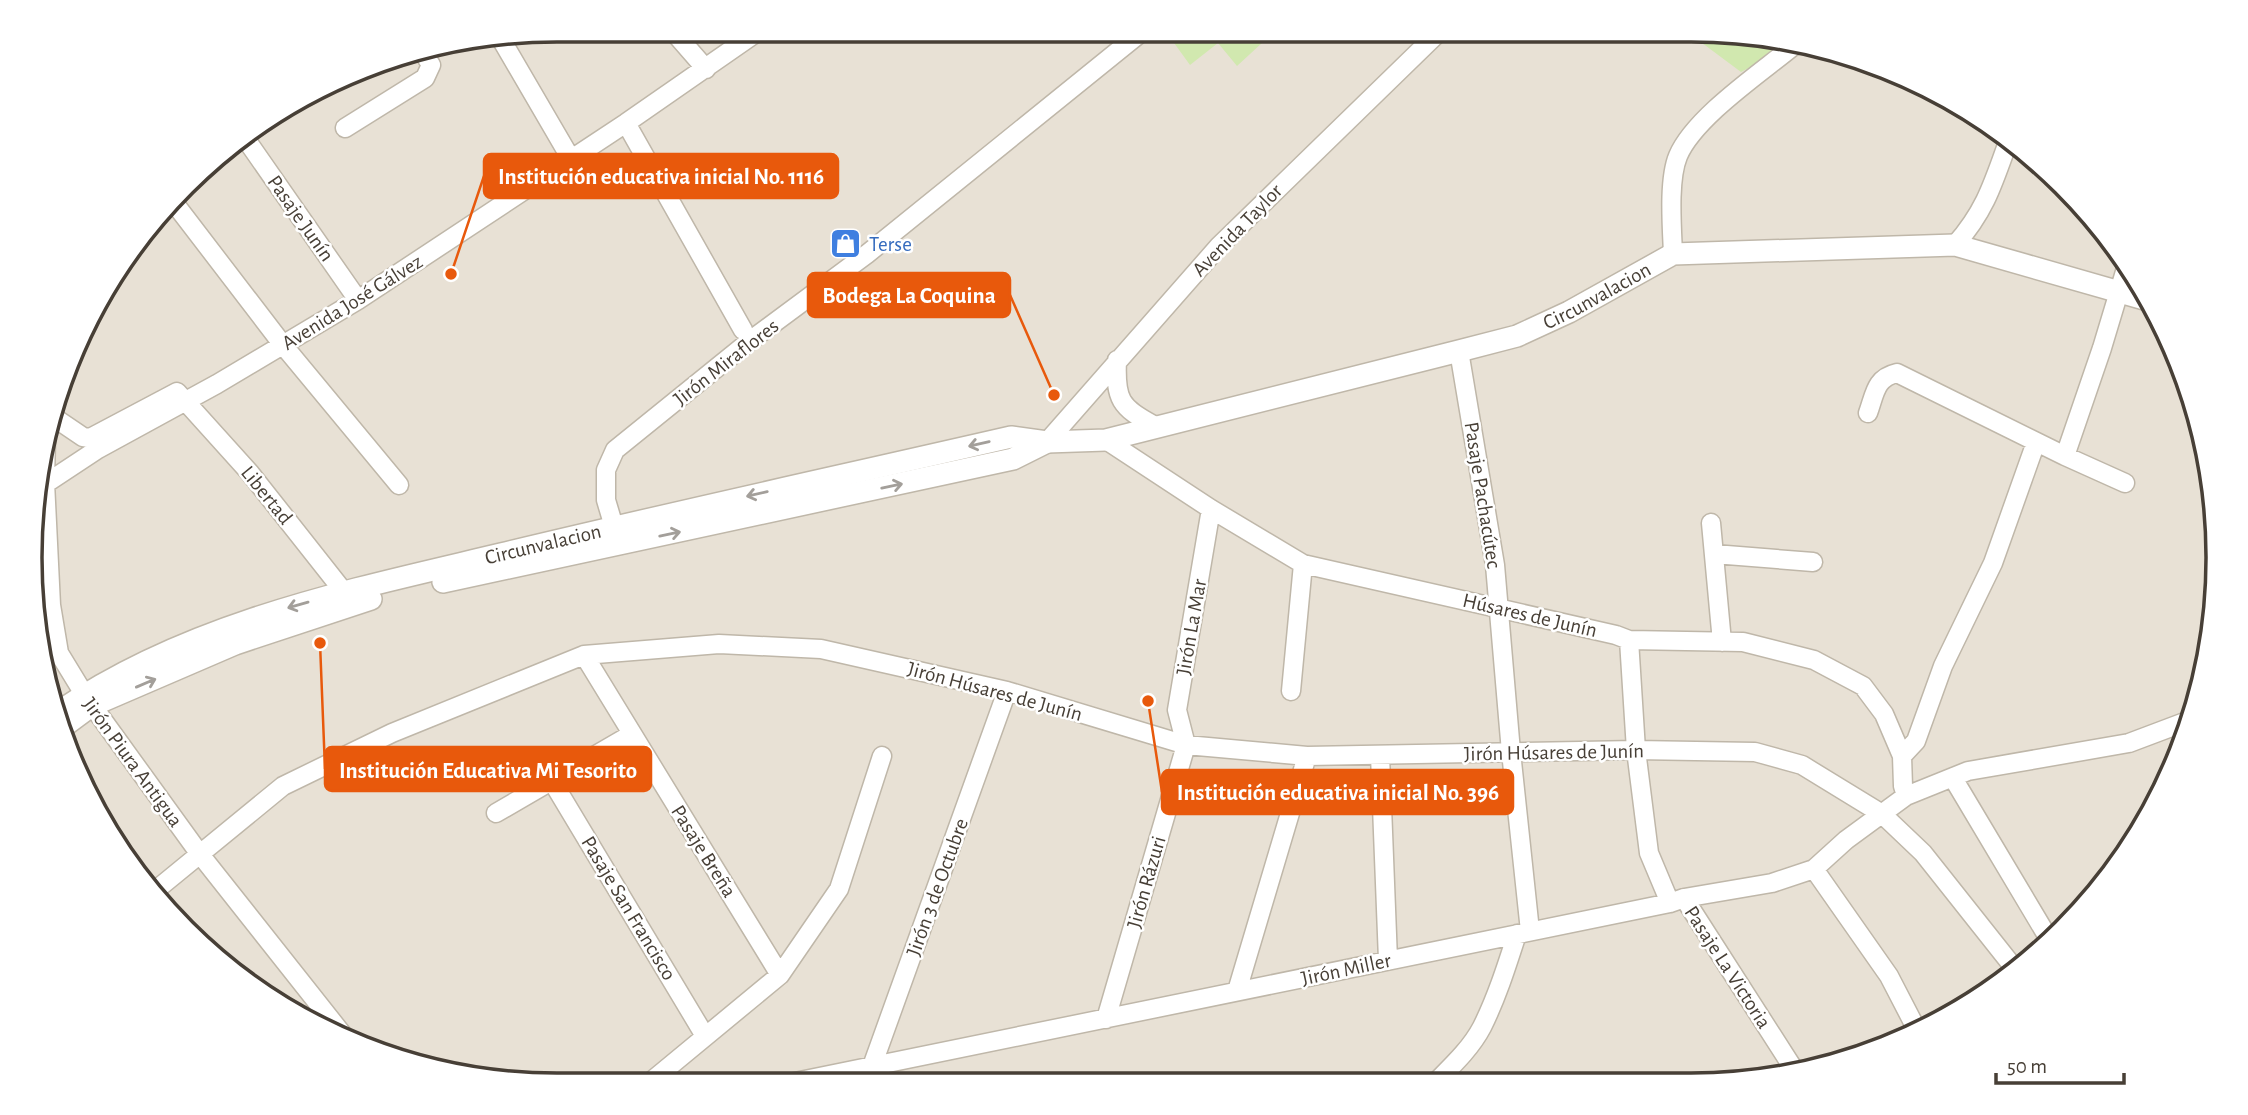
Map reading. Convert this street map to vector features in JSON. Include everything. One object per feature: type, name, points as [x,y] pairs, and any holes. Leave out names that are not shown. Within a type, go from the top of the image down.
[{"type":"street","points":[[682,42],[706,69]]},
{"type":"street","name":"Avenida José Gálvez","points":[[48,481],[358,300],[743,42]]},
{"type":"street","name":"Jirón Miraflores","points":[[617,536],[606,500],[606,470],[615,450],[751,340],[867,254],[1127,42]]},
{"type":"street","name":"Avenida Taylor","points":[[1047,442],[1219,246],[1429,42]]},
{"type":"street","points":[[504,45],[571,159]]},
{"type":"street","points":[[1672,254],[1672,192],[1678,157],[1696,130],[1716,110],[1787,51]]},
{"type":"street","points":[[345,128],[420,83],[429,72],[427,59]]},
{"type":"street","points":[[626,123],[743,330]]},
{"type":"street","name":"Pasaje Junín","points":[[250,145],[358,300]]},
{"type":"street","points":[[1955,246],[1973,224],[1987,200],[2005,150]]},
{"type":"street","points":[[179,209],[283,345],[399,485]]},
{"type":"street","name":"Circunvalacion","points":[[65,709],[352,604],[1011,437],[1047,442],[1106,440],[1517,336],[1569,312],[1672,254],[1955,246],[2134,296]]},
{"type":"street","points":[[2065,456],[2123,278]]},
{"type":"street","name":"Pasaje Pachacútec","points":[[1459,351],[1485,499],[1500,608],[1524,933]]},
{"type":"street","points":[[1117,360],[1116,384],[1121,400],[1131,413],[1155,426]]},
{"type":"street","points":[[1868,413],[1878,384],[1886,375],[1897,373],[2125,483]]},
{"type":"street","points":[[61,422],[83,437],[90,438],[177,391],[186,401]]},
{"type":"street","name":"Libertad","points":[[186,401],[250,473],[344,592]]},
{"type":"street","name":"Húsares de Junín","points":[[1106,440],[1211,509],[1303,564],[1629,640],[1743,642],[1814,660],[1863,686],[1884,715],[1902,756],[1906,796]]},
{"type":"street","points":[[1902,756],[1916,741],[1944,666],[1993,563],[2036,442]]},
{"type":"street","name":"Jirón La Mar","points":[[1186,745],[1177,710],[1211,509]]},
{"type":"street","name":"Jirón Piura Antigua","points":[[44,512],[51,606],[59,653],[88,700],[199,853],[332,1021]]},
{"type":"street","points":[[1711,523],[1723,642]]},
{"type":"street","name":"Circunvalacion","points":[[68,721],[88,700],[170,651],[255,618],[344,592],[617,536]]},
{"type":"street","points":[[1714,554],[1813,562]]},
{"type":"street","points":[[1291,691],[1303,564]]},
{"type":"street","name":"Pasaje La Victoria","points":[[1629,640],[1636,750],[1649,853],[1677,901],[1790,1063]]},
{"type":"street","name":"Jirón Húsares de Junín","points":[[161,886],[283,786],[393,733],[584,655],[719,644],[821,649],[1007,691],[1186,745],[1307,756],[1636,750],[1755,752],[1802,765],[1882,814],[1923,853],[2009,962]]},
{"type":"street","name":"Pasaje Breña","points":[[584,655],[780,975]]},
{"type":"street","name":"Jirón 3 de Octubre","points":[[871,1073],[1007,691]]},
{"type":"street","points":[[1882,814],[1906,796],[1968,771],[2129,743],[2178,724]]},
{"type":"street","points":[[496,813],[632,734]]},
{"type":"street","name":"Jirón Rázuri","points":[[1106,1018],[1186,745]]},
{"type":"street","points":[[1380,755],[1388,960]]},
{"type":"street","points":[[661,1073],[780,975],[839,890],[882,756]]},
{"type":"street","points":[[1237,992],[1307,756]]},
{"type":"street","points":[[1953,778],[2045,932]]},
{"type":"street","name":"Pasaje San Francisco","points":[[552,781],[705,1036]]},
{"type":"street","name":"Jirón Miller","points":[[839,1073],[1772,883],[1814,869],[1846,840],[1882,814]]},
{"type":"street","points":[[1814,869],[1889,976],[1913,1022]]},
{"type":"street","points":[[1445,1073],[1461,1057],[1481,1028],[1524,933]]},
{"type":"shaded area","points":[[1691,42],[1758,46],[1791,52],[1856,69],[1888,81],[1977,129],[2055,193],[2119,271],[2167,360],[2179,392],[2196,457],[2202,490],[2206,558],[2202,625],[2196,658],[2179,723],[2167,755],[2137,815],[2099,871],[2055,922],[2004,966],[1948,1004],[1888,1034],[1824,1055],[1758,1069],[1691,1073],[558,1073],[490,1069],[457,1063],[392,1046],[360,1034],[271,986],[218,945],[170,897],[129,844],[111,815],[81,755],[69,723],[52,658],[43,591],[46,490],[69,392],[95,330],[129,271],[193,193],[271,129],[360,81],[392,69],[457,52],[524,43]]},
{"type":"green space","points":[[1173,42],[1263,42],[1237,66],[1218,43],[1190,65]]},
{"type":"green space","points":[[1701,42],[1782,50],[1741,72]]},
{"type":"place","name":"Terse","points":[[846,244]]},
{"type":"place","name":"Institución educativa inicial No. 1116","points":[[451,274]]},
{"type":"place","name":"Bodega La Coquina","points":[[1054,395]]},
{"type":"place","name":"Institución Educativa Mi Tesorito","points":[[320,643]]},
{"type":"place","name":"Institución educativa inicial No. 396","points":[[1148,701]]}]
